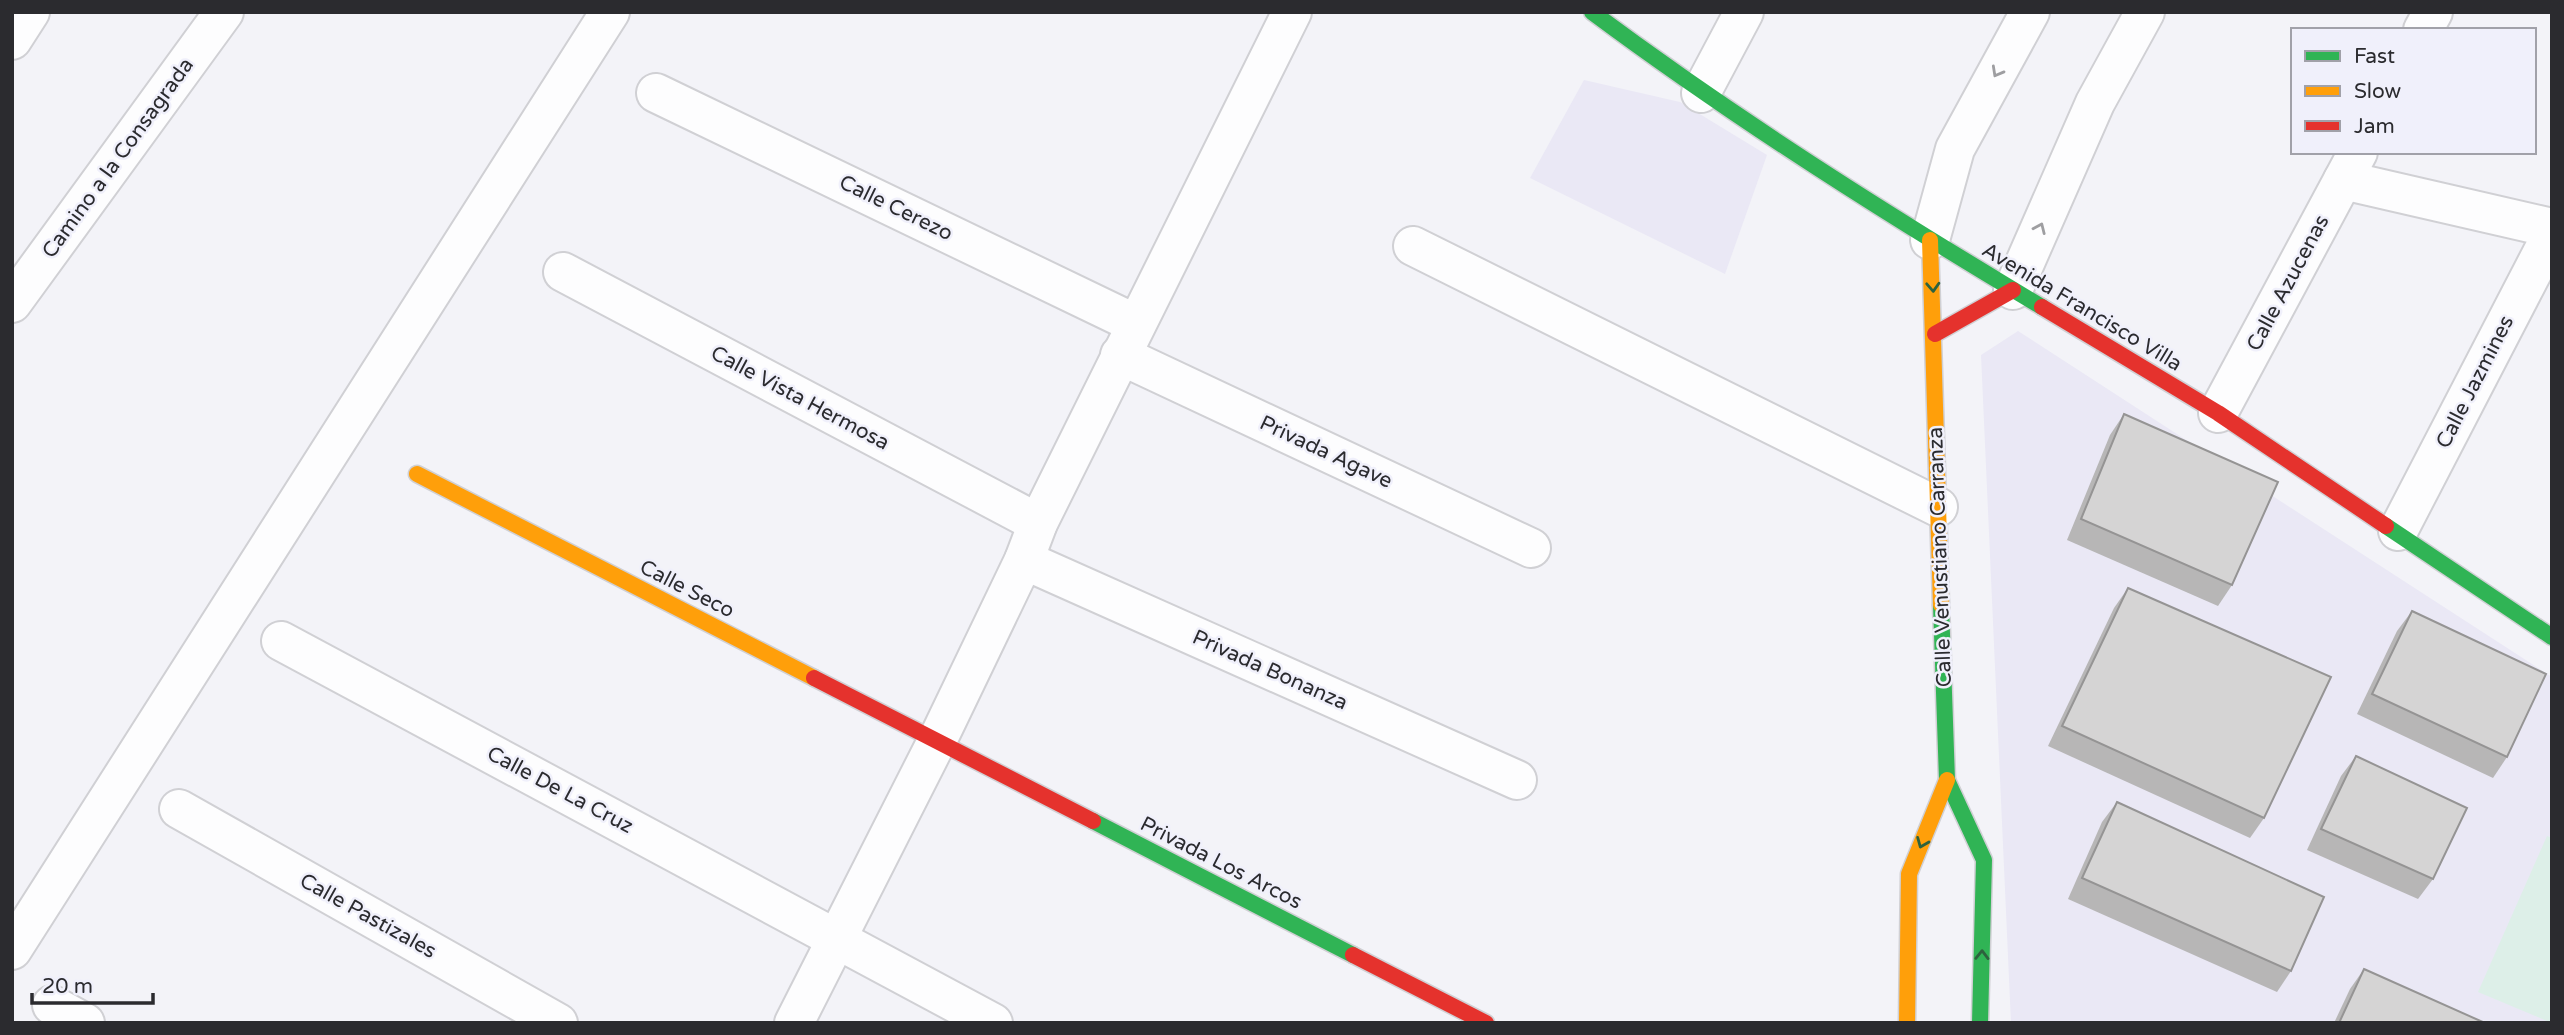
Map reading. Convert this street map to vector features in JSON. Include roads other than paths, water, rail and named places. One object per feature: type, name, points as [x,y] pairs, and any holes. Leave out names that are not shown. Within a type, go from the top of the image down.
[{"type":"street","points":[[12,40],[30,12]]},
{"type":"street","name":"Camino a la Consagrada","points":[[12,303],[224,12]]},
{"type":"street","points":[[12,950],[610,12]]},
{"type":"street","points":[[794,1023],[839,939],[937,741],[1024,561],[1038,523],[1292,12]]},
{"type":"street","name":"Avenida Francisco Villa","points":[[1592,12],[1701,93],[1930,240],[2218,413],[2552,636]]},
{"type":"street","points":[[1701,93],[1744,12]]},
{"type":"street","name":"Calle Venustiano Carranza","points":[[1980,1023],[1984,860],[1947,780],[1930,240],[1955,149],[2030,12]]},
{"type":"street","points":[[1935,334],[2013,290],[2095,103],[2145,12]]},
{"type":"street","points":[[2424,28],[2432,12]]},
{"type":"street","name":"Calle Cerezo","points":[[656,93],[1128,340]]},
{"type":"street","points":[[2350,166],[2552,231]]},
{"type":"street","name":"Calle Azucenas","points":[[2218,413],[2350,166]]},
{"type":"street","name":"Calle Jazmines","points":[[2398,531],[2552,231]]},
{"type":"street","points":[[1413,246],[1938,507]]},
{"type":"street","name":"Calle Vista Hermosa","points":[[563,272],[1038,523]]},
{"type":"street","name":"Privada Agave","points":[[1128,340],[1531,548]]},
{"type":"street","name":"Calle Seco","points":[[417,474],[937,741]]},
{"type":"street","name":"Privada Bonanza","points":[[1024,561],[1517,780]]},
{"type":"street","name":"Calle De La Cruz","points":[[281,641],[993,1023]]},
{"type":"street","name":"Privada Los Arcos","points":[[937,741],[1486,1023]]},
{"type":"street","name":"Calle Venustiano Carranza","points":[[1907,1023],[1909,874],[1947,780]]},
{"type":"street","name":"Calle Pastizales","points":[[179,809],[558,1023]]}]
